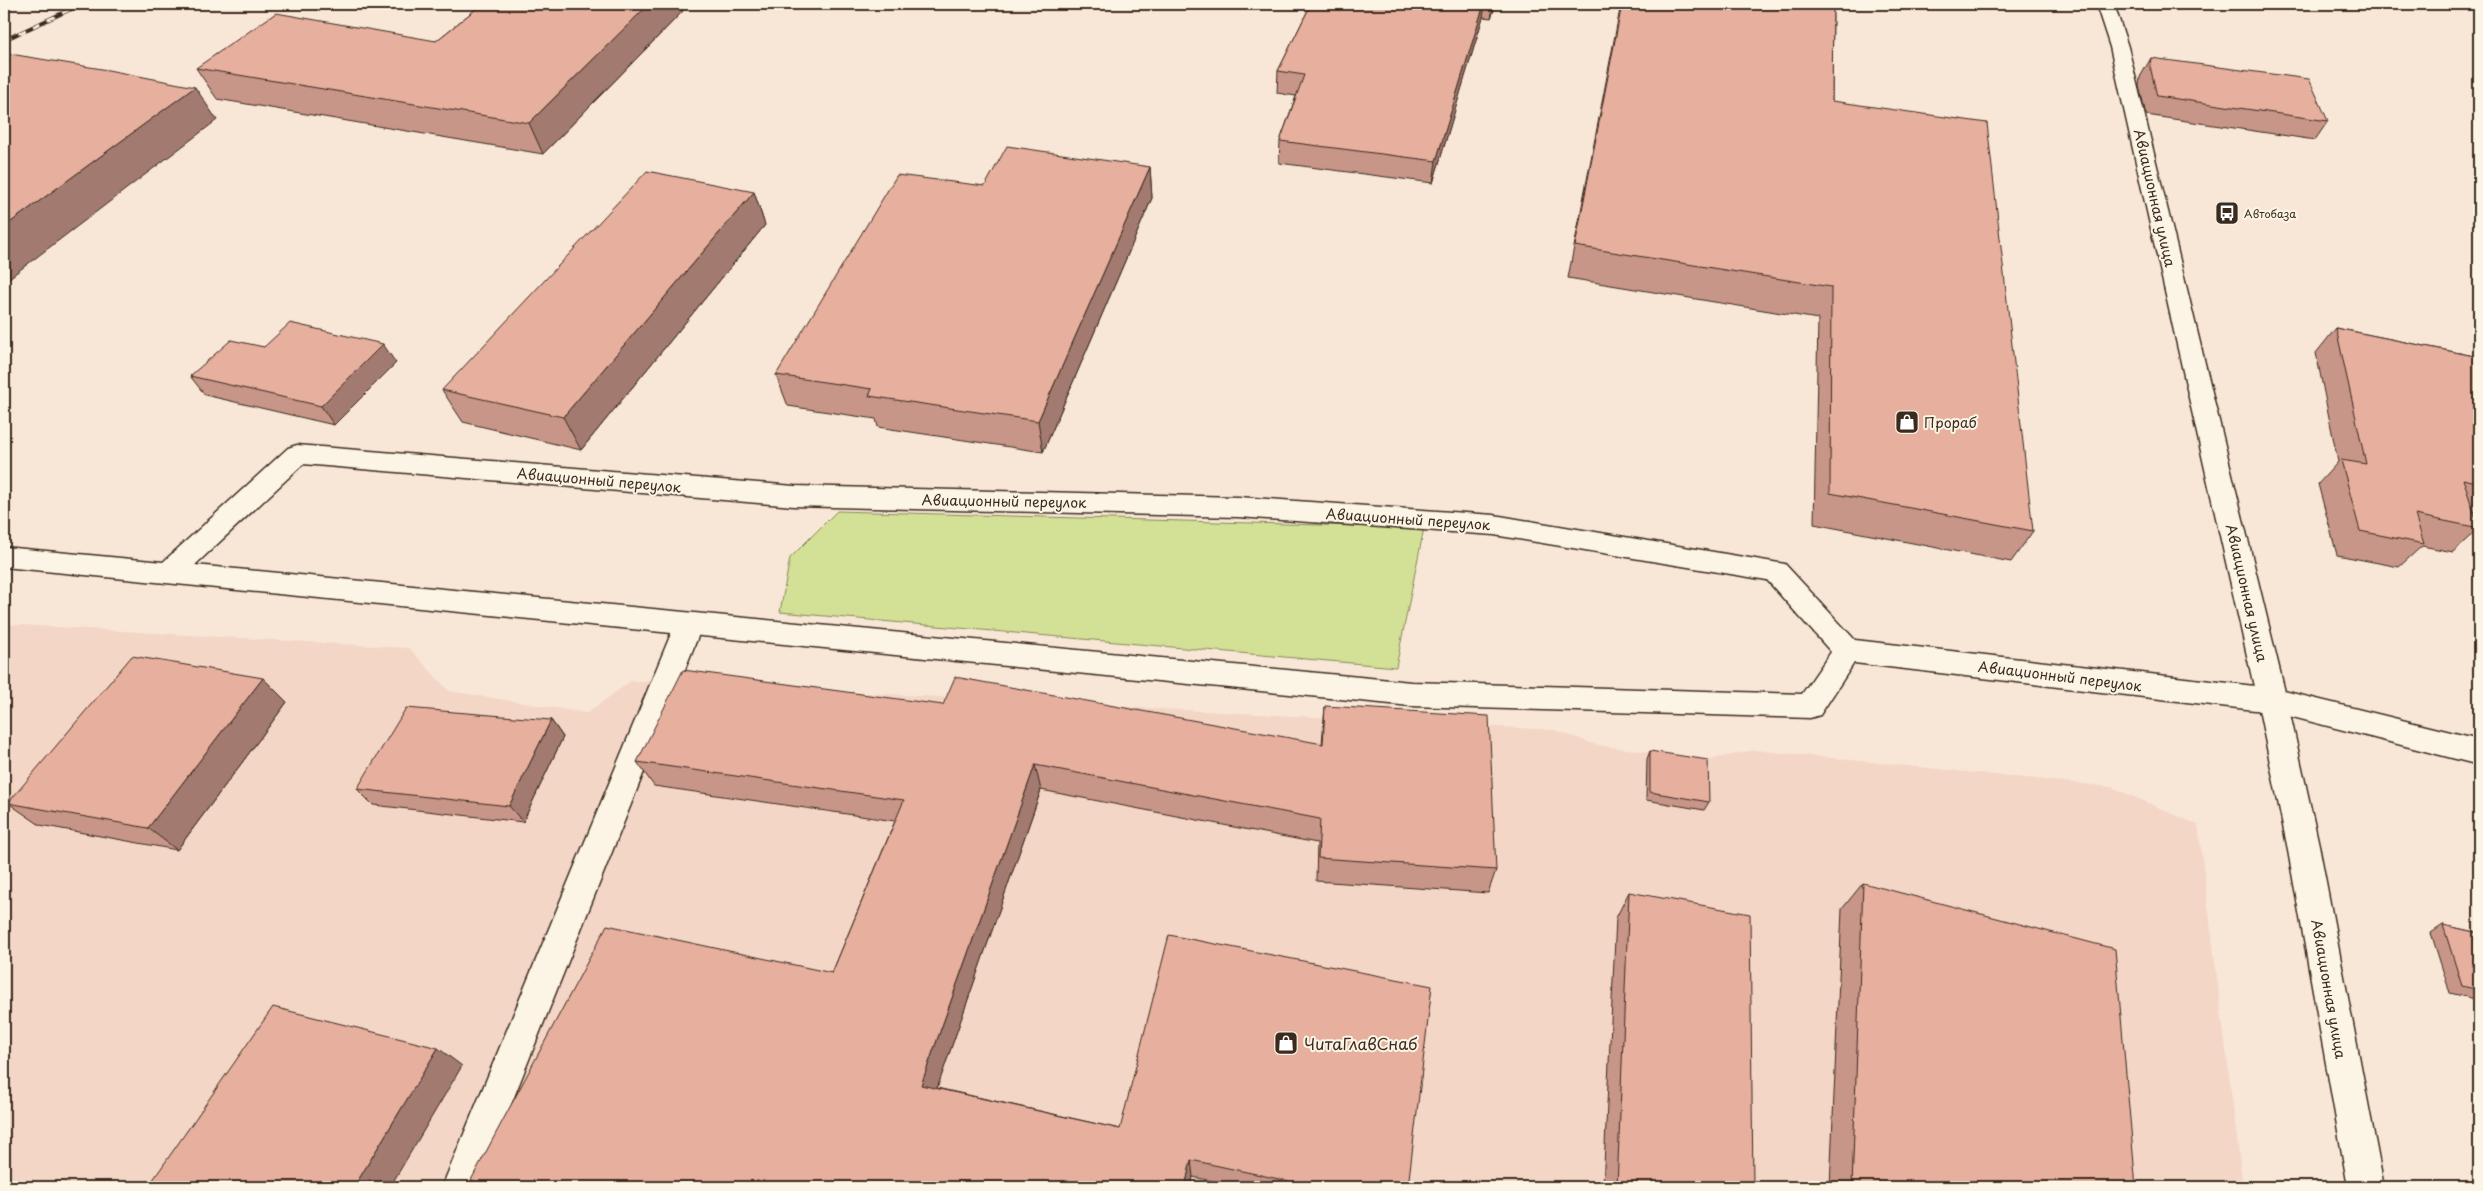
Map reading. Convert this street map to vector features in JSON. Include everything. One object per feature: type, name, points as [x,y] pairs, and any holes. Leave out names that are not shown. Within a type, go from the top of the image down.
[{"type":"street","name":"Авиационная улица","points":[[2105,4],[2119,47],[2272,700],[2303,845],[2366,1187]]},
{"type":"street","name":"Авиационный переулок","points":[[169,573],[297,454],[794,496],[1238,507],[1494,525],[1775,571],[1846,651],[2272,700],[2479,752]]},
{"type":"street","points":[[4,557],[1411,694],[1810,706],[1846,651]]},
{"type":"street","points":[[460,1187],[689,624]]},
{"type":"shaded area","name":"ЧитаГлавСнаб","points":[[4,624],[409,648],[449,691],[587,713],[631,681],[665,682],[1554,730],[1597,745],[1708,760],[1755,750],[2112,787],[2198,825],[2243,1187],[4,1187]]},
{"type":"green space","points":[[837,511],[1424,528],[1396,667],[780,612],[790,558]]},
{"type":"building","points":[[482,4],[649,4],[529,123],[196,68],[276,13],[436,41]]},
{"type":"building","points":[[1311,4],[1484,4],[1436,161],[1280,141],[1304,75],[1278,71]]},
{"type":"building","points":[[1622,4],[1833,4],[1832,101],[1987,123],[2033,531],[1830,493],[1831,287],[1575,246]]},
{"type":"building","points":[[4,53],[108,70],[195,87],[4,227]]},
{"type":"building","points":[[2151,58],[2309,79],[2328,121],[2157,96],[2150,66]]},
{"type":"building","points":[[1007,146],[1150,167],[1038,421],[869,396],[872,389],[776,375],[897,175],[985,186]]},
{"type":"building","points":[[647,171],[754,192],[563,417],[442,390]]},
{"type":"building","points":[[290,323],[383,344],[321,406],[190,376],[231,340],[264,347]]},
{"type":"building","points":[[2336,328],[2479,357],[2479,483],[2463,479],[2479,528],[2415,515],[2424,544],[2360,531],[2341,460],[2366,464]]},
{"type":"building","points":[[132,656],[263,678],[148,828],[8,803]]},
{"type":"building","points":[[683,670],[943,705],[955,677],[1323,744],[1325,706],[1489,716],[1496,870],[1318,858],[1320,819],[1035,765],[921,1085],[1120,1129],[1169,935],[1432,986],[1408,1187],[1316,1187],[1191,1160],[1185,1187],[501,1187],[471,1180],[607,925],[832,973],[904,800],[637,762]]},
{"type":"building","points":[[406,708],[551,720],[509,806],[357,789]]},
{"type":"building","points":[[1650,751],[1708,760],[1709,802],[1650,792]]},
{"type":"building","points":[[1863,883],[2115,949],[2136,1187],[1852,1187]]},
{"type":"building","points":[[1629,892],[1750,914],[1753,1187],[1617,1187]]},
{"type":"building","points":[[2443,925],[2479,933],[2479,990],[2462,986]]},
{"type":"building","points":[[273,1007],[438,1048],[354,1187],[148,1187]]},
{"type":"railway","points":[[4,40],[82,4]]},
{"type":"place","name":"Автобаза","points":[[2227,213]]},
{"type":"place","name":"Прораб","points":[[1907,422]]},
{"type":"place","name":"ЧитаГлавСнаб","points":[[1286,1043]]}]
